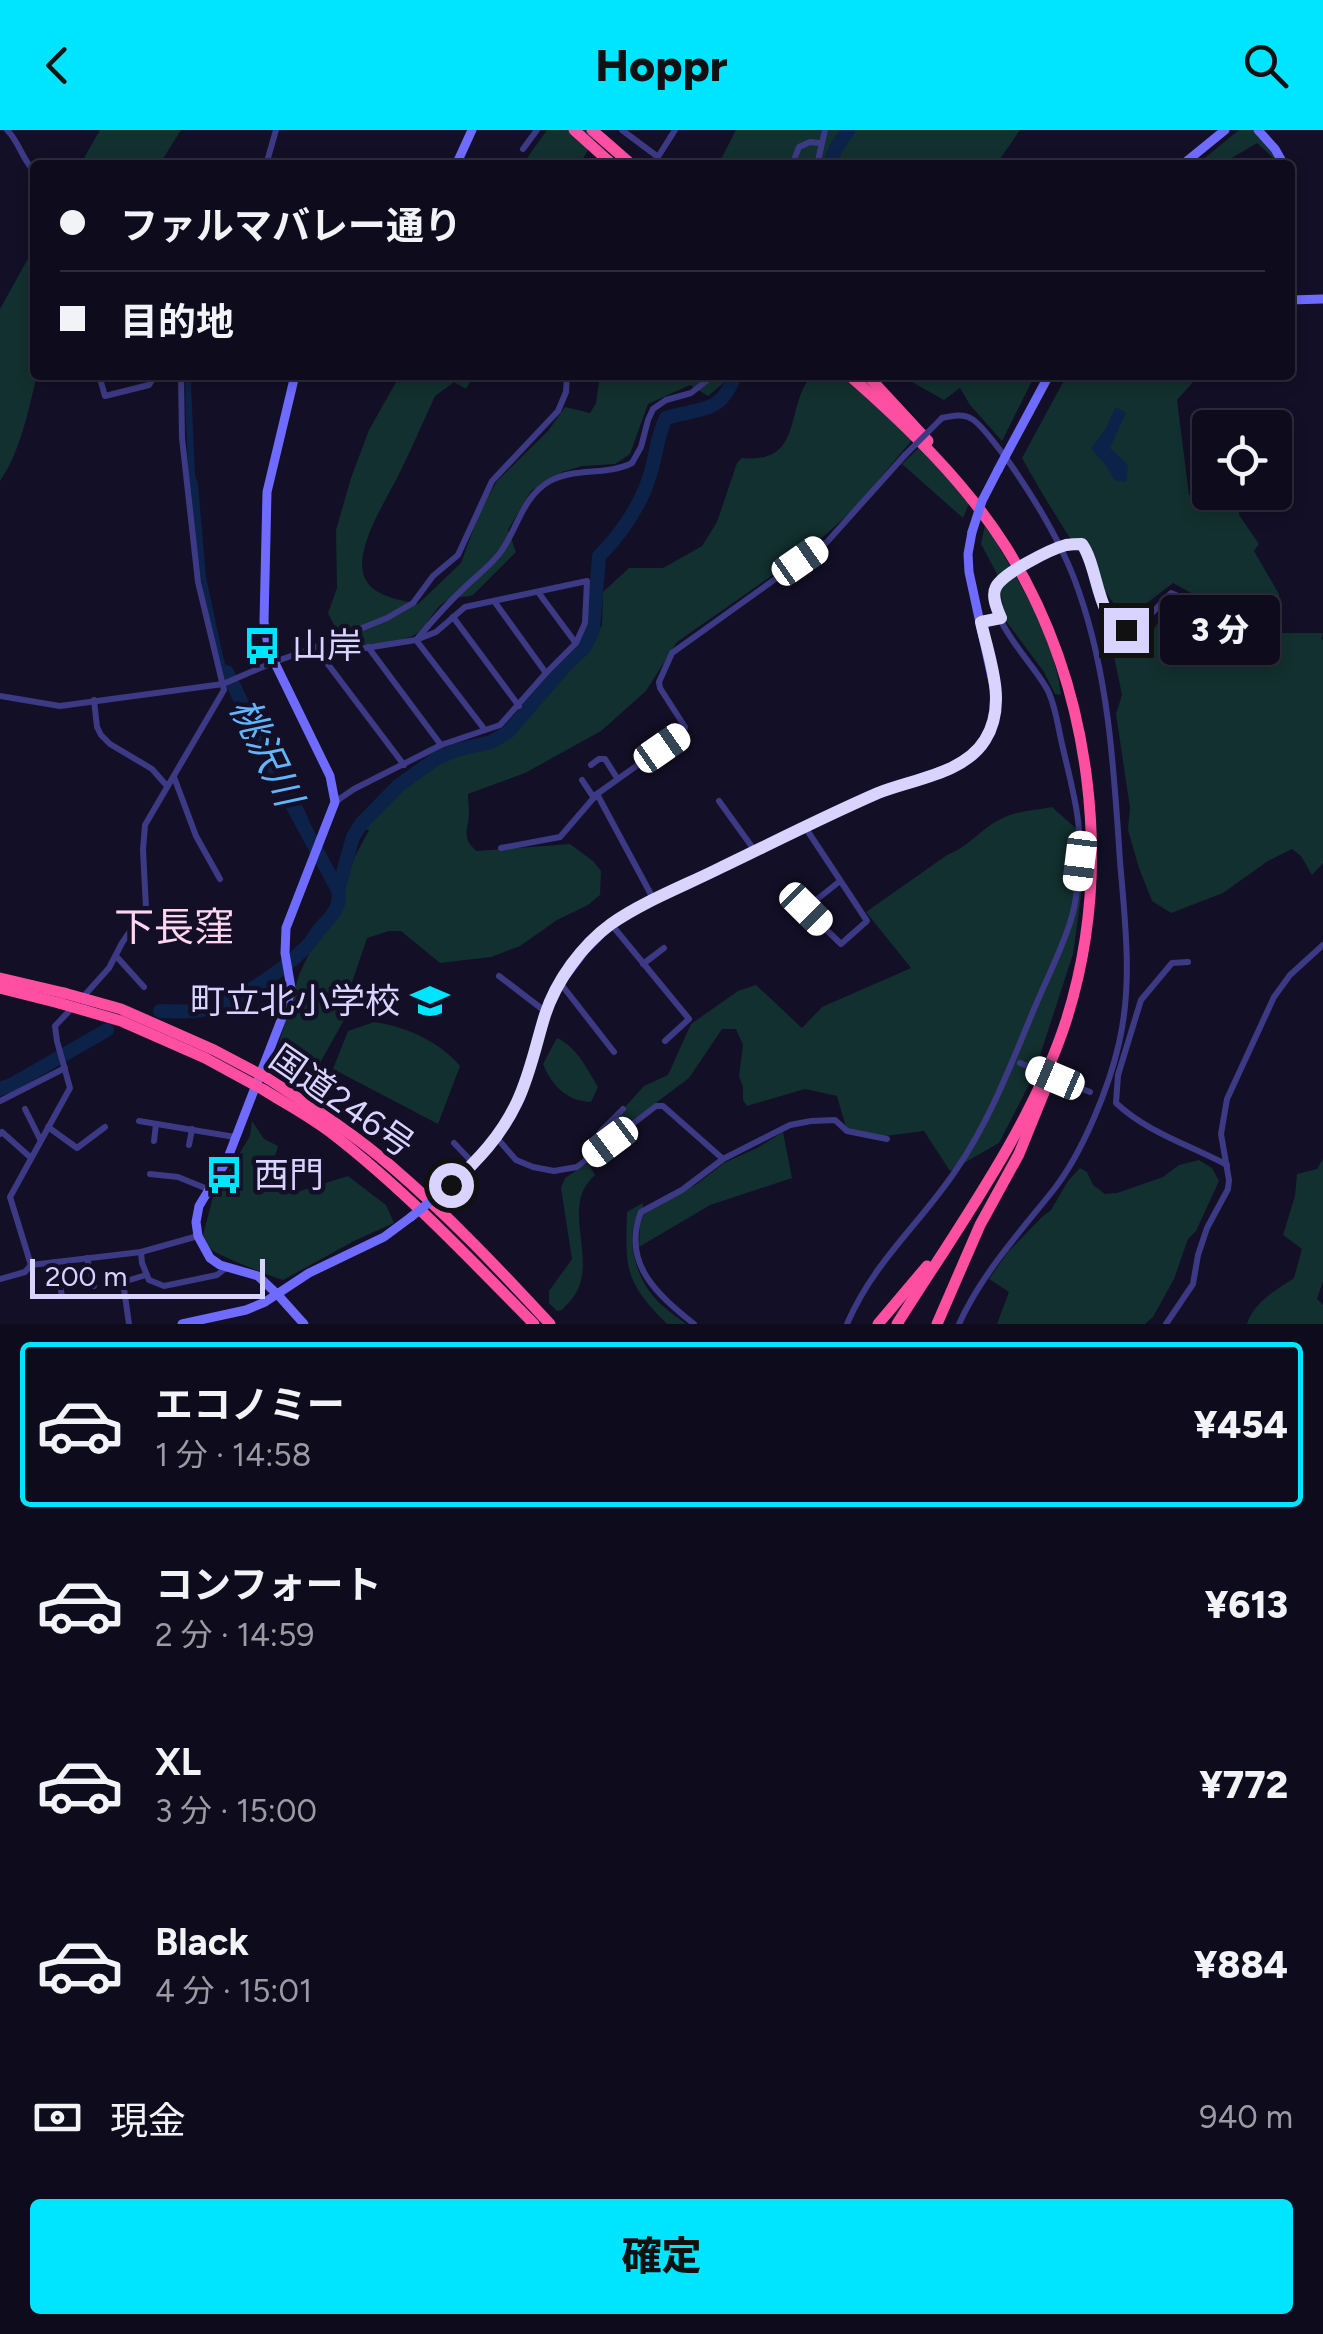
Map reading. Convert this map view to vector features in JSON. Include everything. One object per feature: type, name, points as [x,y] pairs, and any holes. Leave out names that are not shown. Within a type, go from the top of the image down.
[{"type":"highway","points":[[582,132],[608,160]]},
{"type":"highway","points":[[582,132],[624,160]]},
{"type":"highway","points":[[870,383],[985,508],[1033,588],[1057,642],[1080,718],[1095,825],[1092,909],[1082,981],[1071,1022],[1019,1154],[980,1225],[936,1324]]},
{"type":"highway","points":[[870,383],[982,512],[1030,590],[1058,657],[1078,734],[1091,864],[1080,962],[1066,1022],[1040,1084],[1006,1148],[900,1324]]},
{"type":"highway","name":"国道246号","points":[[0,978],[121,1021],[265,1084],[382,1175],[539,1322]]},
{"type":"highway","name":"国道246号","points":[[0,988],[62,998]]},
{"type":"highway","points":[[900,1324],[1011,1152],[1046,1086]]},
{"type":"highway","points":[[878,1324],[955,1232]]},
{"type":"street","points":[[7,130],[19,142],[30,166]]},
{"type":"street","points":[[267,160],[276,130]]},
{"type":"street","points":[[458,160],[472,130]]},
{"type":"street","points":[[524,149],[537,130]]},
{"type":"street","points":[[622,130],[654,160]]},
{"type":"street","points":[[656,160],[675,130]]},
{"type":"street","points":[[818,160],[825,130]]},
{"type":"street","points":[[1188,160],[1225,130]]},
{"type":"street","points":[[1258,130],[1281,160]]},
{"type":"street","points":[[794,160],[799,146],[820,143]]},
{"type":"street","points":[[1295,300],[1323,299]]},
{"type":"street","points":[[100,380],[105,396],[152,380]]},
{"type":"street","points":[[31,1265],[10,1197],[70,1088],[55,1026],[94,987],[146,908],[145,825],[224,690],[205,618],[196,563],[182,438],[180,380]]},
{"type":"street","points":[[294,380],[267,492],[264,622],[274,662],[330,776],[335,802],[286,928],[291,988],[287,1005],[223,1168],[196,1214],[198,1236],[210,1258],[258,1276],[304,1324]]},
{"type":"street","points":[[0,696],[60,706],[224,684],[388,618],[412,603],[433,576],[458,556],[492,481],[558,411],[567,380]]},
{"type":"street","points":[[416,640],[443,608],[502,552],[535,493],[550,481],[570,474],[632,464],[653,410],[707,380]]},
{"type":"street","points":[[182,1324],[246,1310],[375,1242],[474,1164],[497,1138],[523,1090],[546,1012],[560,982],[610,924],[805,827],[877,794],[950,768],[975,753],[991,727],[997,701],[969,572],[972,532],[982,501],[1046,380]]},
{"type":"street","points":[[500,848],[560,837],[617,778],[684,732],[686,727],[659,682],[672,653],[827,542],[942,418],[971,418],[1005,456],[1060,547],[1093,634],[1108,718],[1127,938],[1127,990],[1113,1074],[1116,1103],[1180,1145],[1227,1165]]},
{"type":"street","points":[[847,1324],[888,1253],[957,1169],[974,1141],[1016,1062],[1072,916],[1080,861],[1080,825],[1049,692],[1011,640],[994,597],[995,588],[1060,547],[1082,544],[1089,554],[1105,609],[1118,628],[1137,626],[1171,593],[1222,615]]},
{"type":"street","points":[[308,650],[321,654],[416,640],[436,632],[465,607],[587,582],[585,622],[576,643],[500,725],[442,745],[335,802]]},
{"type":"street","points":[[537,592],[576,643]]},
{"type":"street","points":[[494,601],[546,672]]},
{"type":"street","points":[[453,618],[518,706]]},
{"type":"street","points":[[981,622],[1001,618]]},
{"type":"street","points":[[416,640],[485,730]]},
{"type":"street","points":[[368,647],[442,745]]},
{"type":"street","points":[[321,654],[404,765]]},
{"type":"street","points":[[94,700],[100,735],[152,769],[168,786]]},
{"type":"street","points":[[590,765],[604,759],[617,778]]},
{"type":"street","points":[[174,776],[196,836],[220,880]]},
{"type":"street","points":[[582,780],[596,796],[654,900]]},
{"type":"street","points":[[719,801],[755,851]]},
{"type":"street","points":[[805,827],[840,880],[867,921],[841,944],[806,909],[840,880]]},
{"type":"street","points":[[610,924],[689,1019],[664,1042]]},
{"type":"street","points":[[1166,1324],[1193,1284],[1207,1228],[1228,1189],[1221,1134],[1226,1099],[1274,997],[1323,945]]},
{"type":"street","points":[[644,964],[664,948]]},
{"type":"street","points":[[116,956],[144,987]]},
{"type":"street","points":[[959,1324],[986,1276],[1075,1156],[1142,1000],[1172,963],[1188,962]]},
{"type":"street","points":[[499,976],[546,1012]]},
{"type":"street","points":[[560,982],[614,1052]]},
{"type":"street","points":[[1016,1062],[1101,1099]]},
{"type":"street","points":[[0,1101],[64,1066]]},
{"type":"street","points":[[497,1138],[516,1160],[554,1171],[578,1167],[656,1106],[663,1106],[723,1158]]},
{"type":"street","points":[[25,1109],[40,1139]]},
{"type":"street","points":[[586,1160],[585,1153],[602,1130],[624,1109]]},
{"type":"street","points":[[694,1324],[662,1298],[646,1276],[636,1250],[641,1212],[682,1190],[723,1158],[790,1125],[835,1120],[847,1131],[887,1138]]},
{"type":"street","points":[[139,1121],[235,1137]]},
{"type":"street","points":[[154,1141],[156,1124]]},
{"type":"street","points":[[48,1127],[77,1148],[105,1127]]},
{"type":"street","points":[[190,1146],[192,1130]]},
{"type":"street","points":[[0,1134],[30,1157]]},
{"type":"street","points":[[454,1144],[474,1164]]},
{"type":"street","points":[[150,1174],[178,1177],[210,1190]]},
{"type":"street","points":[[0,1199],[10,1197]]},
{"type":"street","points":[[0,1279],[25,1272],[31,1265],[141,1252],[198,1236]]},
{"type":"street","points":[[141,1252],[149,1280],[164,1286],[216,1275],[226,1267]]},
{"type":"street","points":[[86,1258],[94,1286]]},
{"type":"street","points":[[55,1262],[62,1296]]},
{"type":"street","points":[[130,1324],[122,1282],[146,1275]]},
{"type":"green space","points":[[100,130],[181,130],[162,160],[83,160]]},
{"type":"green space","points":[[547,130],[600,130],[582,160],[526,160]]},
{"type":"green space","points":[[736,130],[1020,130],[1000,160],[721,160]]},
{"type":"green space","points":[[1239,130],[1256,130],[1277,160],[1257,143],[1228,160],[1202,160]]},
{"type":"green space","points":[[30,255],[30,380],[36,380],[18,444],[0,481],[0,309]]},
{"type":"green space","points":[[397,380],[469,380],[466,389],[454,382],[435,396],[373,524],[364,552],[364,576],[373,588],[418,604],[461,563],[480,511],[497,481],[548,431],[565,407],[590,413],[596,403],[599,380],[727,380],[708,396],[690,385],[648,404],[630,454],[615,464],[562,472],[531,491],[508,530],[516,552],[473,595],[444,602],[421,630],[410,637],[338,647],[328,613],[337,588],[336,530],[369,430]]},
{"type":"green space","points":[[809,380],[870,380],[861,393],[912,440],[855,508],[810,549],[677,642],[646,691],[601,731],[525,773],[468,794],[467,837],[477,851],[570,844],[601,871],[600,895],[520,946],[491,957],[440,963],[401,931],[367,938],[347,997],[344,1020],[316,1070],[299,1076],[280,1068],[276,1053],[299,975],[321,928],[341,912],[344,877],[369,830],[365,829],[409,783],[413,784],[418,775],[441,757],[507,739],[588,650],[602,625],[603,592],[629,568],[663,568],[702,546],[717,522],[737,463],[742,458],[776,452],[790,431]]},
{"type":"green space","points":[[908,380],[1032,380],[1002,441],[960,388],[944,400]]},
{"type":"green space","points":[[1064,380],[1193,380],[1177,400],[1192,510],[1239,510],[1259,544],[1254,551],[1279,594],[1282,633],[1323,633],[1323,863],[1312,875],[1292,849],[1223,893],[1171,913],[1152,901],[1128,830],[1130,808],[1116,714],[1122,695],[1109,632],[1140,647],[1174,602],[1219,613],[1219,624],[1222,610],[1173,583],[1125,620],[1022,458]]},
{"type":"green space","points":[[921,446],[970,501],[963,518],[902,464]]},
{"type":"green space","points":[[985,524],[1042,629],[1061,695],[1055,694],[1044,672],[1006,621],[997,574],[981,544]]},
{"type":"green space","points":[[1052,807],[1080,832],[1085,867],[1073,954],[1033,1077],[999,1143],[950,1171],[924,1131],[885,1136],[847,1131],[837,1096],[805,1089],[747,1106],[739,1076],[743,1045],[736,1029],[722,1029],[689,1078],[609,1138],[606,1128],[644,1086],[668,1075],[691,1024],[738,991],[756,985],[802,1028],[822,1007],[911,968],[866,912],[995,822]]},
{"type":"green space","points":[[374,1022],[421,1036],[460,1066],[438,1124],[333,1069],[348,1031]]},
{"type":"green space","points":[[557,1038],[576,1053],[598,1087],[591,1102],[568,1095],[547,1072],[543,1064]]},
{"type":"green space","points":[[252,1121],[264,1139],[278,1146],[268,1170],[273,1190],[297,1192],[348,1176],[386,1205],[394,1223],[283,1280],[212,1250],[203,1235],[213,1197],[250,1136]]},
{"type":"green space","points":[[783,1132],[792,1178],[710,1205],[639,1247],[644,1213]]},
{"type":"green space","points":[[1323,1159],[1323,1281],[1317,1299],[1323,1305],[1323,1324],[1247,1324],[1260,1303],[1294,1278],[1302,1249],[1283,1235],[1297,1174],[1317,1169]]},
{"type":"green space","points":[[1199,1160],[1212,1168],[1219,1181],[1196,1231],[1188,1239],[1174,1279],[1145,1324],[997,1324],[1009,1292],[989,1279],[1008,1252],[1051,1210],[1080,1168],[1105,1194],[1163,1177],[1179,1165]]},
{"type":"green space","points":[[588,1163],[595,1175],[580,1201],[582,1277],[574,1296],[557,1311],[549,1303],[549,1291],[572,1259],[561,1188],[565,1178]]},
{"type":"green space","points":[[643,1203],[633,1229],[637,1266],[655,1298],[686,1324],[667,1324],[643,1297],[630,1274],[627,1212]]},
{"type":"water","points":[[185,380],[192,380],[195,475],[206,577],[223,656],[248,726],[246,699],[257,730],[263,732],[305,811],[314,839],[290,786],[245,729],[229,689],[205,602],[188,463]]},
{"type":"water","points":[[1115,408],[1126,413],[1110,448],[1128,465],[1126,482],[1114,480],[1091,448]]},
{"type":"waterway","points":[[831,160],[848,130]]},
{"type":"waterway","points":[[338,890],[353,837],[398,786],[437,758],[491,742],[508,732],[584,648],[593,630],[599,556],[640,501],[666,418],[716,403],[733,380]]},
{"type":"waterway","name":"桃沢川","points":[[160,1011],[207,1009],[259,984],[307,946],[338,902],[338,890],[227,672]]},
{"type":"waterway","name":"桃沢川","points":[[0,1089],[107,1030]]},
{"type":"place","name":"山岸","points":[[262,646]]},
{"type":"place","name":"町立北小学校","points":[[430,1001]]},
{"type":"place","name":"西門","points":[[224,1175]]},
{"type":"district","name":"下長窪","points":[[174,927]]},
{"type":"route","points":[[451,1185],[497,1138],[523,1090],[546,1012],[560,982],[610,924],[805,827],[877,794],[964,762],[975,753],[991,727],[997,701],[981,622],[1001,618],[994,597],[1000,582],[1060,547],[1082,544],[1089,554],[1105,609],[1118,628],[1126,630]]}]
